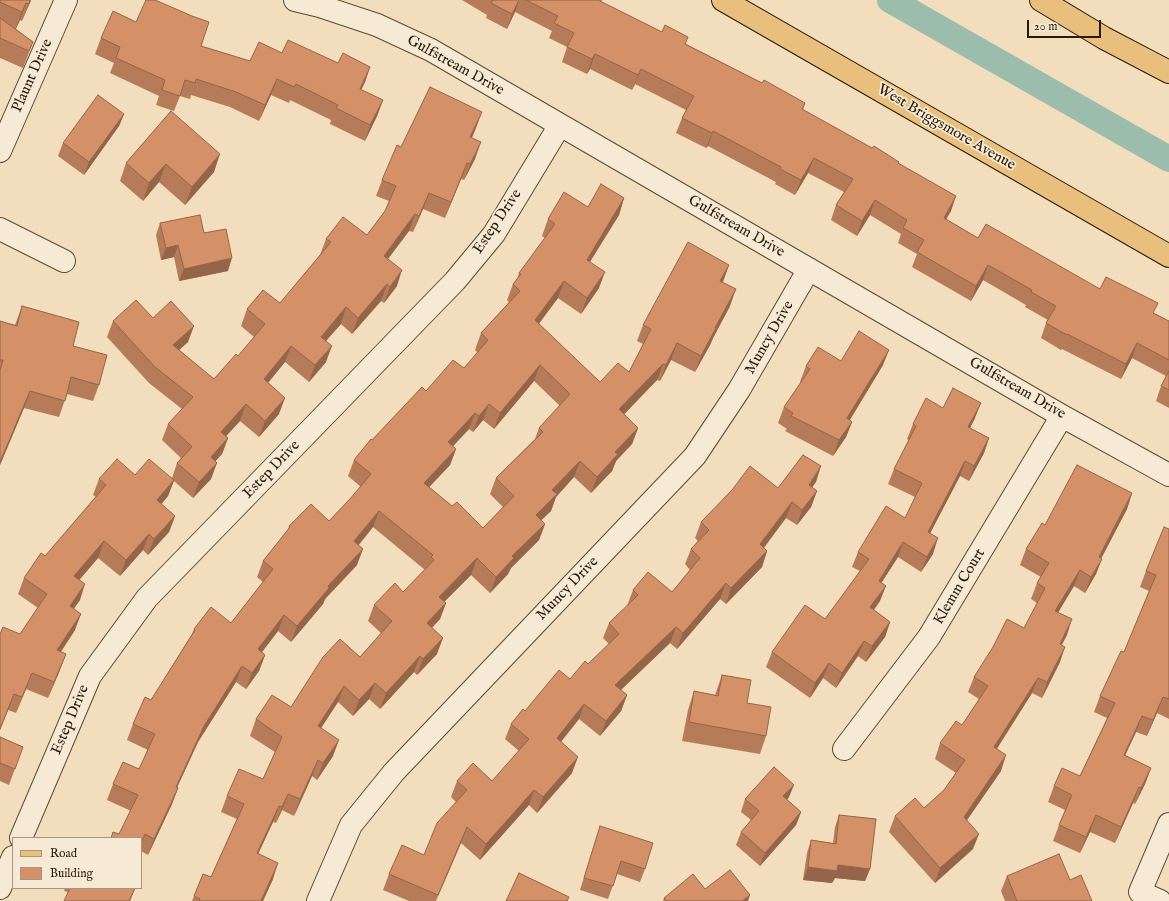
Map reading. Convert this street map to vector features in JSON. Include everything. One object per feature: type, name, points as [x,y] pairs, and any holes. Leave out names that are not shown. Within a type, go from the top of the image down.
[{"type":"main road","name":"West Briggsmore Avenue","points":[[723,0],[1169,256]]},
{"type":"main road","points":[[1041,0],[1104,38],[1169,72]]},
{"type":"street","name":"Plaunt Drive","points":[[0,151],[66,0]]},
{"type":"street","name":"Gulfstream Drive","points":[[294,0],[320,6],[377,25],[431,50],[1062,416],[1169,475]]},
{"type":"street","name":"Estep Drive","points":[[21,837],[90,676],[147,598],[455,281],[494,234],[560,125]]},
{"type":"street","points":[[0,229],[64,260]]},
{"type":"street","name":"Muncy Drive","points":[[318,901],[350,825],[394,772],[695,456],[739,390],[810,269]]},
{"type":"street","name":"Klemm Court","points":[[844,749],[929,637],[1062,416]]},
{"type":"street","points":[[1160,901],[1140,892],[1169,824]]},
{"type":"street","points":[[0,888],[12,859]]},
{"type":"building","points":[[0,0],[30,0],[29,4],[26,3],[22,12],[0,2]]},
{"type":"building","points":[[146,0],[155,0],[209,22],[201,46],[250,61],[259,42],[282,53],[288,40],[338,63],[343,53],[370,67],[360,89],[383,100],[370,125],[336,108],[338,105],[296,84],[294,87],[277,79],[265,105],[236,92],[196,79],[195,83],[185,80],[180,96],[162,90],[165,80],[116,58],[120,47],[101,38],[113,11],[136,22]]},
{"type":"building","points":[[493,0],[519,0],[512,14],[491,3]]},
{"type":"building","points":[[526,0],[600,0],[662,32],[665,25],[688,37],[685,44],[762,83],[764,80],[805,103],[802,109],[872,148],[874,146],[899,162],[898,163],[956,196],[944,218],[978,238],[986,224],[1100,289],[1106,277],[1158,303],[1153,313],[1169,321],[1169,360],[1137,343],[1126,364],[1067,335],[1046,323],[1056,306],[1031,292],[1032,290],[988,265],[976,286],[917,252],[924,240],[903,228],[907,220],[875,200],[862,221],[836,205],[853,179],[814,158],[801,180],[780,169],[781,167],[713,131],[712,133],[682,118],[694,96],[641,69],[638,75],[595,54],[592,59],[567,47],[574,33],[554,23],[558,16]]},
{"type":"building","points":[[0,18],[33,42],[29,51],[0,38]]},
{"type":"building","points":[[430,87],[482,112],[470,137],[481,142],[470,164],[467,163],[451,202],[429,193],[419,216],[415,214],[384,256],[402,270],[390,287],[387,284],[358,318],[346,307],[321,337],[332,346],[315,365],[291,346],[264,379],[285,398],[265,421],[246,404],[221,432],[228,438],[211,457],[217,463],[199,482],[177,463],[192,447],[168,424],[193,397],[155,367],[113,321],[136,300],[153,318],[171,301],[194,326],[173,345],[214,379],[236,354],[238,356],[265,324],[247,309],[263,290],[280,303],[331,242],[326,239],[343,217],[367,235],[385,211],[396,186],[382,180],[397,145],[401,147]]},
{"type":"building","points":[[98,95],[124,114],[89,162],[63,143]]},
{"type":"building","points":[[171,111],[220,154],[192,187],[166,164],[149,183],[126,163]]},
{"type":"building","points":[[601,184],[624,198],[587,260],[605,272],[587,298],[564,281],[535,320],[600,382],[618,363],[629,372],[651,329],[643,325],[688,242],[729,265],[720,281],[736,289],[716,328],[701,356],[677,343],[666,365],[663,364],[619,409],[638,428],[615,452],[618,454],[597,477],[580,461],[552,490],[557,494],[536,515],[545,524],[512,556],[514,558],[496,577],[477,558],[439,597],[446,603],[427,623],[443,638],[423,659],[420,656],[386,693],[375,683],[359,700],[344,686],[318,726],[339,740],[323,763],[318,760],[300,799],[288,794],[282,807],[279,806],[257,853],[278,863],[261,901],[199,901],[200,899],[194,896],[203,874],[211,877],[244,804],[227,796],[239,769],[263,779],[282,737],[256,719],[272,695],[291,707],[323,657],[340,639],[360,657],[392,621],[374,605],[395,583],[403,592],[434,560],[431,557],[433,555],[379,511],[354,541],[363,549],[328,586],[329,588],[297,626],[284,615],[258,649],[265,655],[252,673],[242,666],[204,726],[176,787],[178,788],[154,839],[145,834],[142,841],[142,837],[111,837],[113,832],[119,834],[138,795],[113,784],[123,762],[139,769],[155,734],[133,724],[145,697],[151,700],[195,630],[194,629],[211,607],[231,623],[273,569],[263,561],[290,527],[289,526],[311,504],[329,521],[349,500],[371,474],[354,460],[371,439],[372,440],[422,387],[426,391],[453,360],[464,368],[488,340],[481,333],[520,291],[513,284],[521,274],[519,273],[555,224],[548,219],[564,192],[588,207]],"holes":[[[540,365],[570,394],[539,428],[543,432],[496,478],[514,496],[483,528],[457,502],[452,506],[424,483],[456,449],[448,442],[475,413],[479,416],[489,404],[500,413]]]},
{"type":"building","points":[[200,215],[204,233],[226,229],[232,258],[184,269],[178,245],[166,248],[160,223]]},
{"type":"building","points":[[22,306],[79,322],[73,346],[107,355],[99,385],[71,377],[65,401],[30,391],[0,462],[0,370],[3,360],[0,360],[0,321],[17,326]]},
{"type":"building","points":[[859,331],[889,350],[847,418],[852,422],[839,440],[791,416],[793,413],[784,407],[810,369],[806,366],[818,347],[841,361]]},
{"type":"building","points":[[1169,371],[1169,390],[1161,386]]},
{"type":"building","points":[[953,388],[981,403],[968,427],[989,438],[974,466],[965,461],[928,532],[938,538],[927,557],[903,542],[879,581],[886,586],[870,607],[890,622],[872,646],[864,641],[842,673],[829,663],[815,683],[772,652],[805,605],[825,619],[869,559],[858,552],[886,506],[905,518],[922,483],[894,469],[916,426],[913,424],[926,398],[943,408]]},
{"type":"building","points":[[803,455],[821,466],[809,485],[817,491],[802,510],[792,502],[760,544],[767,551],[731,588],[726,583],[683,633],[676,627],[615,685],[627,695],[606,721],[584,704],[557,738],[578,757],[543,797],[534,790],[486,844],[467,827],[438,895],[389,874],[402,845],[424,855],[437,823],[467,790],[457,781],[473,763],[492,781],[529,739],[511,724],[523,709],[525,711],[559,670],[570,679],[585,661],[588,664],[619,634],[609,623],[638,595],[633,590],[648,572],[672,592],[700,558],[691,549],[709,530],[701,522],[732,490],[750,466],[778,488]]},
{"type":"building","points":[[117,459],[135,475],[149,459],[174,480],[157,500],[175,516],[154,539],[149,534],[126,560],[104,541],[74,576],[85,584],[70,606],[81,614],[57,650],[66,654],[54,682],[32,673],[22,697],[14,694],[0,729],[0,634],[3,627],[20,634],[47,594],[24,578],[41,553],[45,556],[106,485],[99,479]]},
{"type":"building","points":[[1077,465],[1132,493],[1099,557],[1102,559],[1091,577],[1080,570],[1055,611],[1072,619],[1060,644],[1065,647],[1047,682],[1038,678],[994,747],[1006,755],[964,817],[979,834],[940,868],[895,816],[915,798],[924,808],[944,790],[965,760],[940,743],[956,721],[962,725],[988,686],[974,677],[993,647],[1007,619],[1024,628],[1045,588],[1037,583],[1049,563],[1026,549],[1042,523],[1045,525]]},
{"type":"building","points":[[1164,527],[1169,529],[1169,699],[1163,697],[1153,720],[1142,716],[1124,755],[1151,768],[1141,788],[1139,787],[1121,827],[1096,815],[1086,837],[1059,825],[1072,795],[1054,786],[1062,768],[1080,776],[1115,703],[1100,696],[1121,651],[1124,652],[1156,575],[1146,571]]},
{"type":"building","points":[[722,675],[751,680],[747,703],[771,707],[766,736],[689,722],[694,691],[718,696]]},
{"type":"building","points":[[0,737],[23,747],[15,769],[0,763]]},
{"type":"building","points":[[774,767],[794,785],[783,796],[801,812],[765,853],[741,832],[759,811],[745,799]]},
{"type":"building","points":[[839,815],[876,819],[870,869],[838,865],[837,871],[808,867],[811,840],[836,844]]},
{"type":"building","points":[[600,826],[653,843],[645,869],[621,861],[613,886],[584,878]]},
{"type":"building","points":[[1059,854],[1070,880],[1081,875],[1092,901],[1017,901],[1007,876]]},
{"type":"building","points":[[730,870],[750,895],[742,901],[667,901],[664,898],[693,874],[705,889]]},
{"type":"building","points":[[519,873],[569,897],[567,901],[506,901]]},
{"type":"building","points":[[70,889],[135,889],[129,901],[64,901]]},
{"type":"waterway","points":[[890,0],[1169,159]]}]
